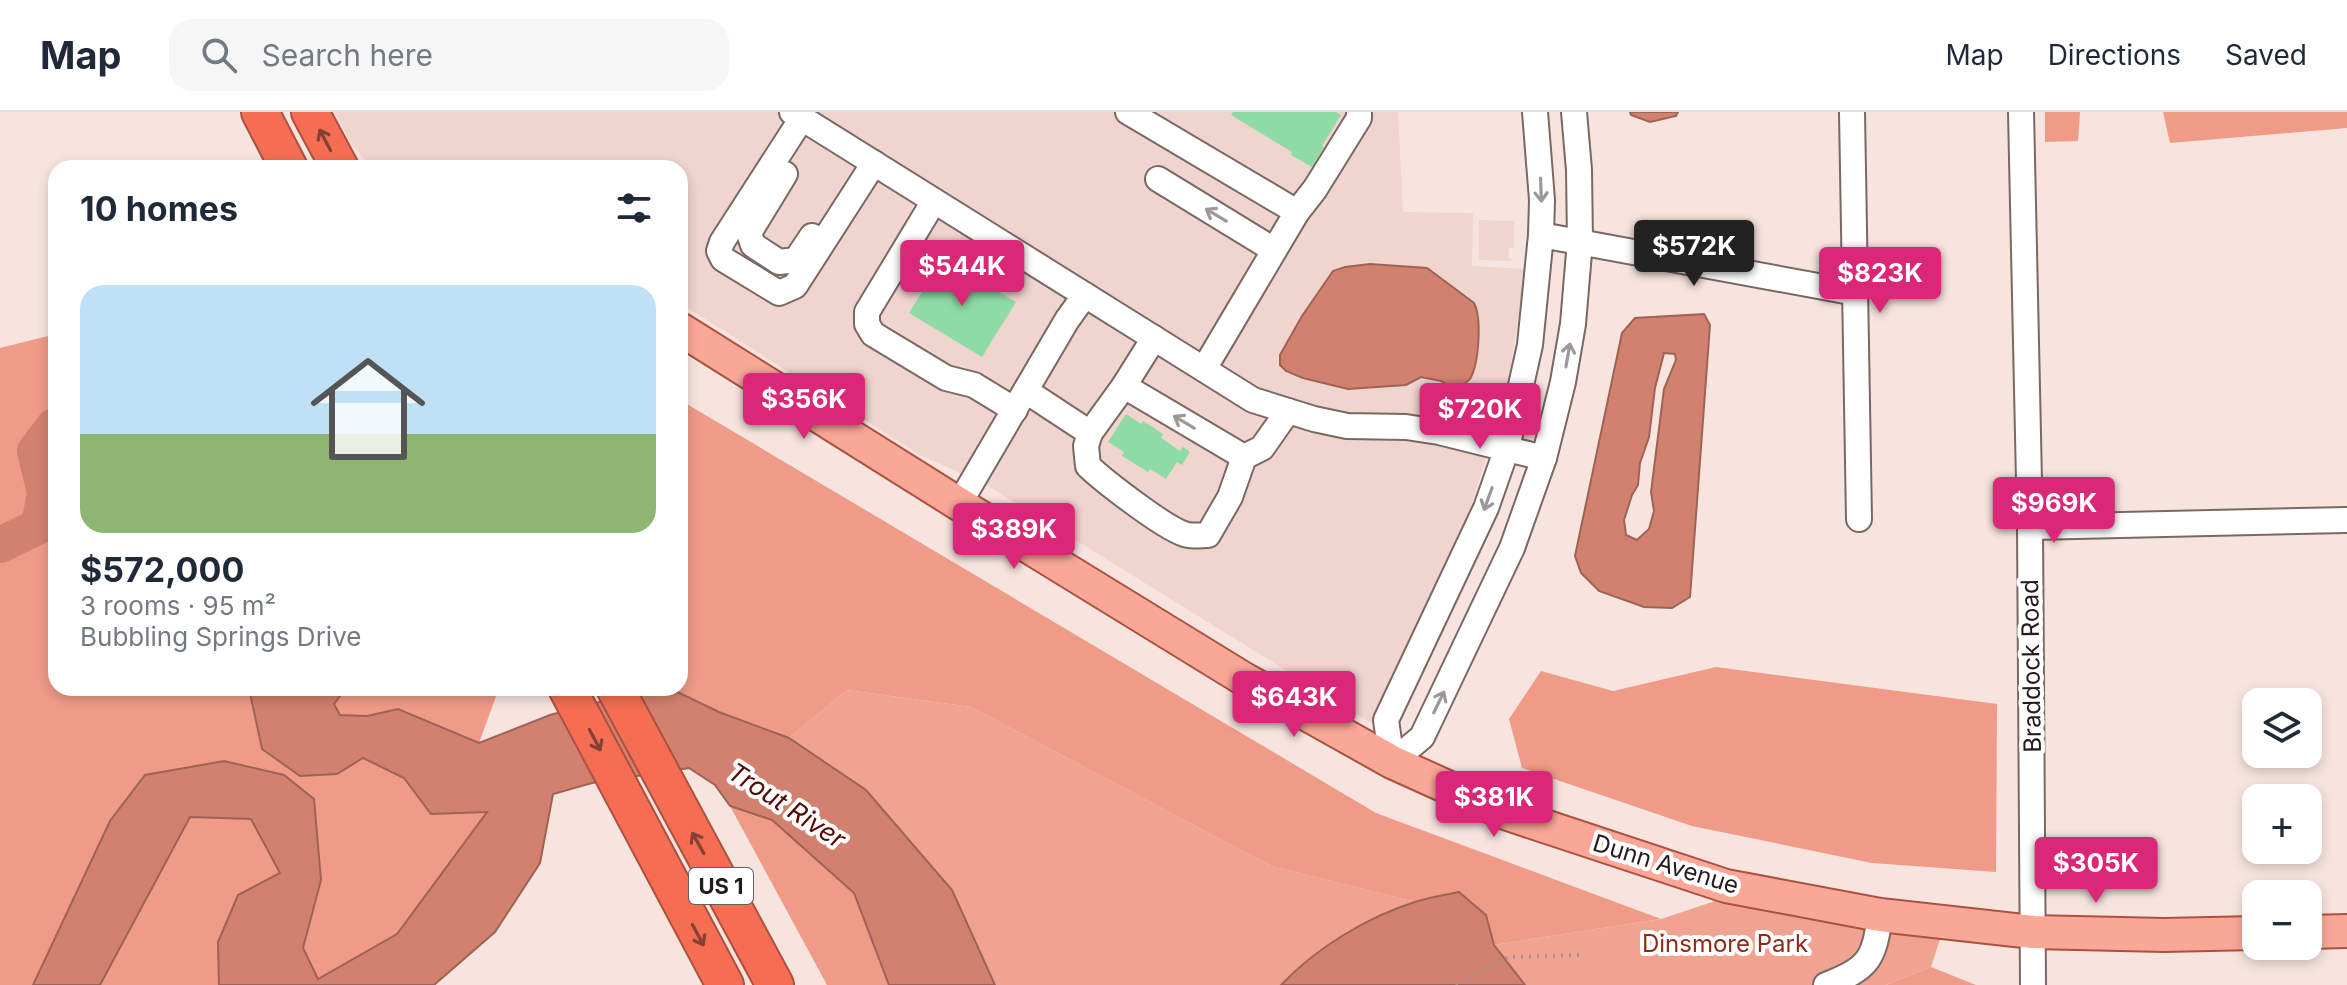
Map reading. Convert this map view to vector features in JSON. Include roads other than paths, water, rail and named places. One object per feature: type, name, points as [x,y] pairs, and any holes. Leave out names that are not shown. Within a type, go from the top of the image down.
[{"type":"highway","points":[[260,112],[285,160]]},
{"type":"highway","points":[[310,112],[336,160]]},
{"type":"highway","name":"US 1","points":[[571,696],[725,985]]},
{"type":"highway","name":"US 1","points":[[619,696],[775,985]]},
{"type":"main road","name":"Dunn Avenue","points":[[688,334],[1244,679],[1392,762],[1505,813],[1726,886],[1880,915],[2033,932],[2242,933]]},
{"type":"main road","points":[[2322,932],[2347,931]]},
{"type":"street","points":[[1128,112],[1297,212]]},
{"type":"street","points":[[1204,369],[1297,212],[1359,118],[1359,112]]},
{"type":"street","points":[[1392,762],[1386,720],[1486,508],[1507,448],[1530,345],[1541,235],[1535,112]]},
{"type":"street","points":[[1392,762],[1422,737],[1512,548],[1544,458],[1563,382],[1573,324],[1580,241],[1574,112]]},
{"type":"street","points":[[1852,112],[1859,519]]},
{"type":"street","name":"Braddock Road","points":[[2021,112],[2030,527],[2033,985]]},
{"type":"street","points":[[874,163],[795,286],[779,293],[723,259],[719,251],[722,242],[779,154],[797,115],[874,163],[934,201],[1204,369],[1253,400],[1347,426],[1428,430],[1544,458]]},
{"type":"street","points":[[779,154],[787,171],[749,233],[753,245],[766,255],[779,262],[796,260],[837,196],[853,196]]},
{"type":"street","points":[[1158,179],[1274,250]]},
{"type":"street","points":[[934,201],[867,312],[867,324],[873,334],[946,378],[1020,400],[1090,433]]},
{"type":"street","points":[[1541,235],[1856,293]]},
{"type":"street","points":[[959,504],[1067,320],[1085,295]]},
{"type":"street","points":[[1154,338],[1090,433],[1086,446],[1088,466],[1142,509],[1186,535],[1208,535],[1230,497],[1244,457],[1262,448],[1288,411]]},
{"type":"street","points":[[1124,386],[1244,457]]},
{"type":"street","points":[[2030,527],[2347,520]]},
{"type":"street","points":[[1826,985],[1855,973],[1867,961],[1878,936],[1880,915]]},
{"type":"water","points":[[1630,112],[1678,112],[1676,116],[1650,122]]},
{"type":"water","points":[[1370,264],[1427,268],[1474,303],[1478,341],[1476,363],[1469,380],[1460,387],[1452,387],[1421,377],[1406,385],[1348,389],[1303,378],[1280,365],[1280,355],[1333,271]]},
{"type":"water","points":[[1704,314],[1710,325],[1690,597],[1672,608],[1644,607],[1599,591],[1581,573],[1575,556],[1622,333],[1635,318]],"holes":[[[1664,353],[1675,354],[1676,360],[1664,389],[1651,492],[1654,511],[1649,529],[1637,540],[1626,535],[1624,520],[1638,485]]]},
{"type":"water","name":"Trout River","points":[[251,696],[340,696],[334,704],[340,715],[367,716],[398,709],[479,743],[550,715],[622,696],[686,696],[789,738],[866,790],[952,890],[995,985],[889,985],[854,893],[772,820],[730,806],[715,785],[689,768],[592,783],[553,794],[540,863],[495,932],[434,985],[219,985],[218,942],[238,895],[280,873],[251,819],[190,817],[100,985],[33,985],[110,821],[145,775],[224,761],[284,775],[314,799],[321,880],[303,948],[318,979],[397,934],[487,812],[431,814],[404,778],[363,758],[337,774],[300,776],[262,749]]},
{"type":"water","points":[[1459,892],[1486,915],[1494,945],[1525,985],[1281,985],[1326,946],[1361,925],[1397,908]]},
{"type":"waterway","points":[[0,545],[39,526],[45,493],[35,451],[48,434]]},
{"type":"park label","name":"Dinsmore Park","points":[[1725,943]]}]
